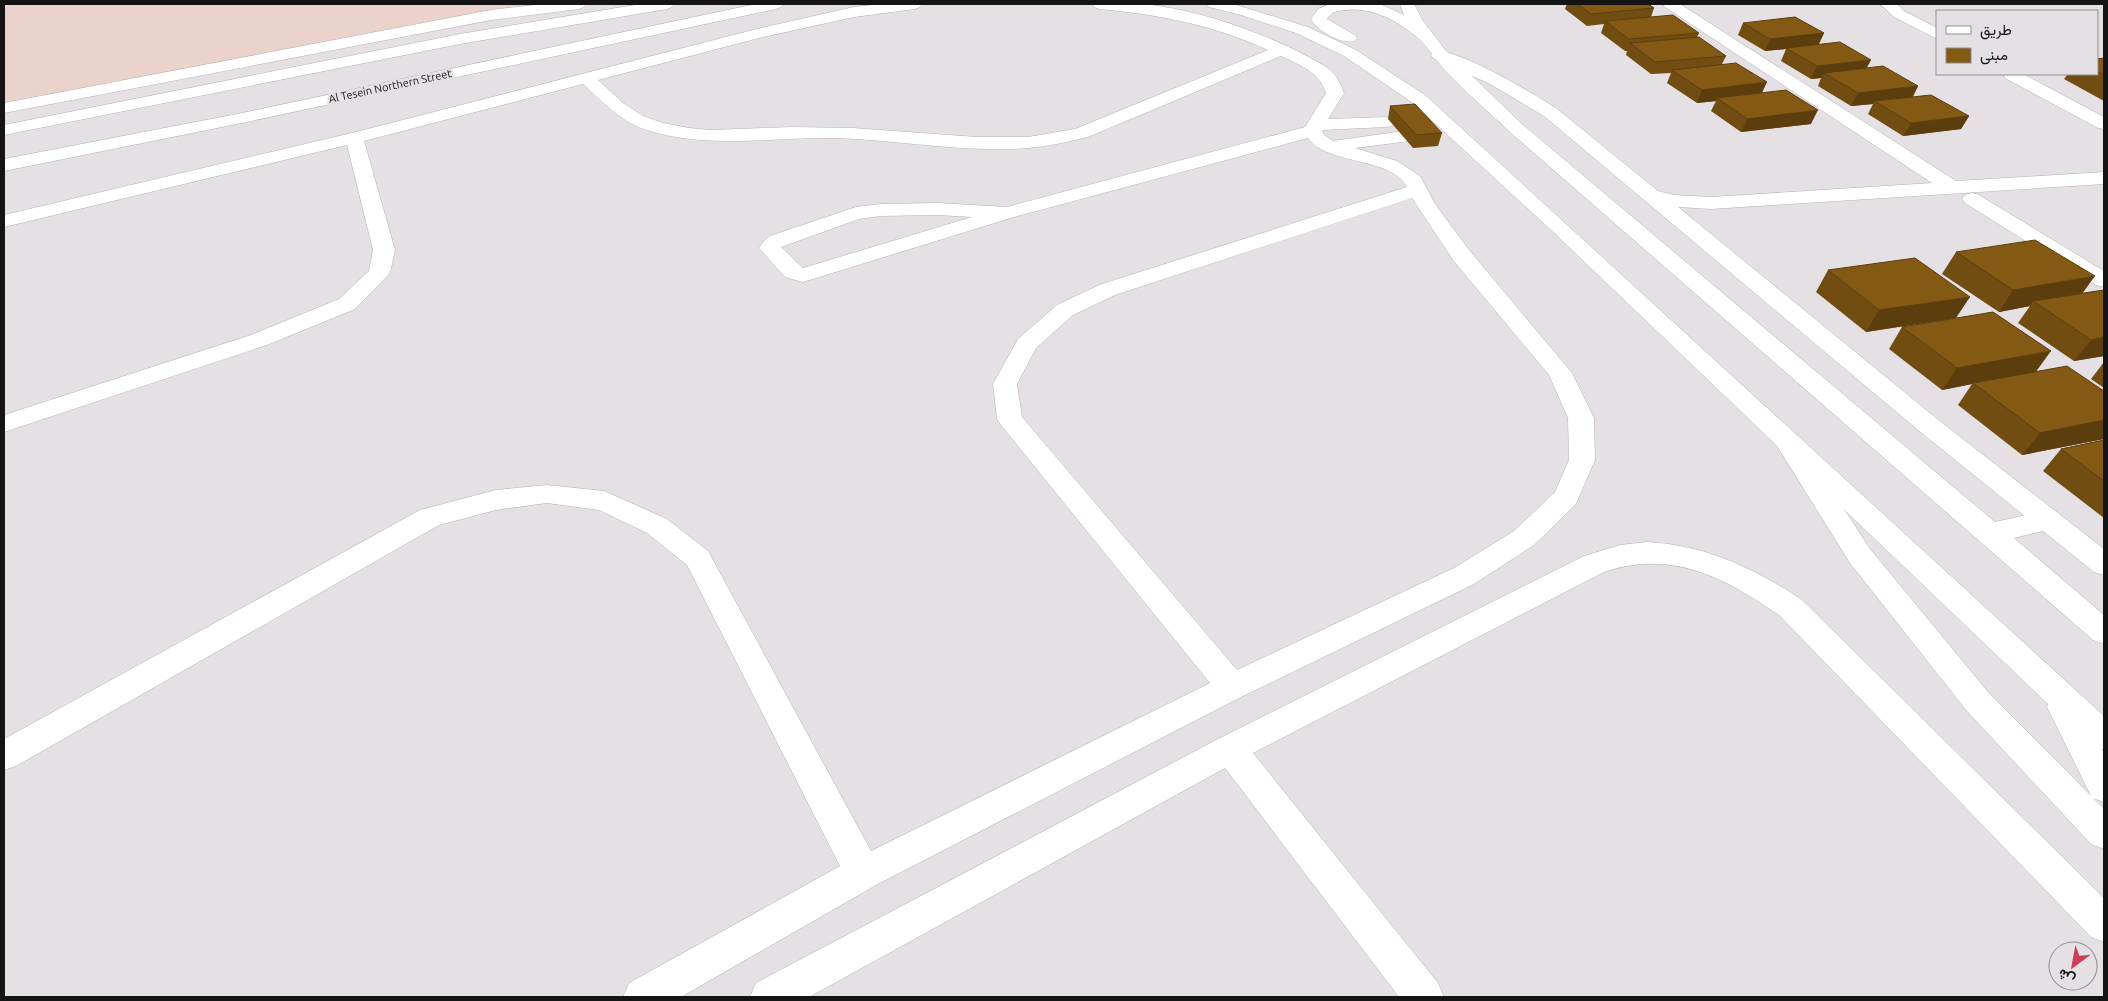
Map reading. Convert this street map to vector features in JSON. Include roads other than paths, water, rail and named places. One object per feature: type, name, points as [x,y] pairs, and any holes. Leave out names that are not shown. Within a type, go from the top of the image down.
[{"type":"street","points":[[4,108],[491,15],[579,4]]},
{"type":"street","points":[[4,130],[460,39],[667,4]]},
{"type":"street","name":"Al Tesein Northern Street","points":[[4,165],[237,119],[776,4]]},
{"type":"street","points":[[4,221],[354,138],[757,34],[854,12],[914,4]]},
{"type":"street","points":[[1099,4],[1185,17],[1236,31],[1281,50],[1324,73],[1332,84],[1334,93],[1319,134]]},
{"type":"street","points":[[1214,4],[1302,30],[1350,53],[1419,99],[1432,124],[1557,225],[2104,736]]},
{"type":"street","points":[[1407,4],[1417,24],[1433,47],[1515,89],[1550,112],[1652,196],[1714,227],[1927,424],[2104,564]]},
{"type":"street","points":[[1670,4],[1953,188]]},
{"type":"street","points":[[1888,4],[1899,14],[1936,33]]},
{"type":"street","points":[[1907,4],[1912,12],[1936,24]]},
{"type":"street","points":[[1385,75],[1381,67],[1368,52],[1321,23],[1320,16],[1323,12],[1341,6],[1359,6],[1377,8],[1392,14],[1433,47],[1553,161],[2104,632]]},
{"type":"street","points":[[587,79],[627,114],[656,126],[690,134],[710,136],[787,133],[852,134],[909,136],[977,144],[1010,144],[1047,141],[1081,133],[1281,50]]},
{"type":"street","points":[[2013,75],[2104,124]]},
{"type":"street","points":[[2034,75],[2104,112]]},
{"type":"street","points":[[1007,213],[938,209],[865,212],[840,217],[777,240],[770,248],[793,272],[803,275],[1007,213],[1319,134],[1390,122]]},
{"type":"street","points":[[1319,134],[1403,137]]},
{"type":"street","points":[[643,997],[863,873],[1232,687],[1464,576],[1524,538],[1566,497],[1582,460],[1581,418],[1560,373],[1461,255],[1425,205],[1413,180],[1398,168],[1319,134]]},
{"type":"street","points":[[4,424],[259,340],[347,304],[379,273],[384,250],[354,138]]},
{"type":"street","points":[[1652,196],[1682,202],[1711,203],[2104,178]]},
{"type":"street","points":[[1232,687],[1010,419],[1005,384],[1026,344],[1065,310],[1098,294],[1418,190]]},
{"type":"street","points":[[1714,227],[1742,216],[2104,191]]},
{"type":"street","points":[[1972,199],[2104,280]]},
{"type":"street","points":[[1787,440],[1860,556],[1964,686],[2104,833]]},
{"type":"street","points":[[4,756],[430,517],[496,500],[547,494],[604,501],[657,526],[698,558],[863,873]]},
{"type":"street","points":[[1988,534],[2049,520]]},
{"type":"street","points":[[770,997],[1230,749],[1594,564],[1622,555],[1655,552],[1692,557],[1727,569],[1761,586],[1791,608],[2104,924]]},
{"type":"street","points":[[2054,690],[2104,788]]},
{"type":"street","points":[[1230,749],[1424,997]]}]
